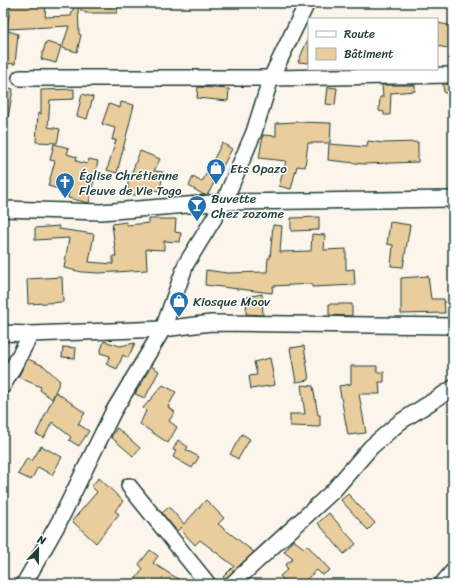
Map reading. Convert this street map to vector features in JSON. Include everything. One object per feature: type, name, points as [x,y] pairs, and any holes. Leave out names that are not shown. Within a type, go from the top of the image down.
[{"type":"street","points":[[24,584],[59,522],[113,412],[163,329],[186,264],[224,202],[254,132],[271,78],[307,3]]},
{"type":"street","points":[[20,78],[271,78],[453,74]]},
{"type":"street","points":[[3,209],[100,212],[224,202],[453,199]]},
{"type":"street","points":[[3,333],[31,334],[163,329],[210,323],[453,326]]},
{"type":"street","points":[[3,386],[31,334]]},
{"type":"street","points":[[232,584],[333,491],[371,447],[400,422],[453,388]]},
{"type":"street","points":[[129,486],[208,584]]},
{"type":"street","points":[[442,584],[453,571]]},
{"type":"building","points":[[11,3],[46,3],[45,17],[71,16],[75,3],[78,3],[79,34],[81,35],[77,52],[62,48],[69,26],[7,29]]},
{"type":"building","points":[[81,3],[118,3],[117,13],[85,13],[85,11],[81,11]]},
{"type":"building","points":[[438,23],[453,26],[453,49],[438,46]]},
{"type":"building","points":[[5,30],[18,34],[15,64],[3,63]]},
{"type":"building","points":[[308,39],[308,63],[298,62]]},
{"type":"building","points":[[46,42],[61,46],[56,63],[41,59]]},
{"type":"building","points":[[443,84],[453,84],[453,92],[444,93]]},
{"type":"building","points":[[382,85],[415,85],[415,91],[391,93],[390,115],[384,115],[384,112],[379,111],[380,97],[383,97]]},
{"type":"building","points":[[3,87],[13,89],[8,118],[3,118]]},
{"type":"building","points":[[198,87],[229,89],[228,101],[197,98]]},
{"type":"building","points":[[328,87],[337,88],[335,105],[326,104]]},
{"type":"building","points":[[74,89],[74,99],[50,100],[48,127],[60,129],[57,143],[36,142],[38,113],[41,114],[41,90]]},
{"type":"building","points":[[82,94],[93,97],[87,119],[77,116]]},
{"type":"building","points":[[121,102],[134,105],[117,173],[107,170],[116,140],[112,140],[115,128],[102,124],[109,104],[120,108]]},
{"type":"building","points":[[276,123],[331,123],[330,143],[308,143],[305,167],[297,166],[291,189],[279,186],[286,161],[259,158],[263,135],[276,136]]},
{"type":"building","points":[[368,141],[383,143],[418,142],[418,162],[364,164],[328,160],[329,144],[367,147]]},
{"type":"building","points":[[222,143],[232,149],[208,194],[204,195],[189,186],[193,177],[202,182]]},
{"type":"building","points":[[54,144],[69,148],[67,154],[77,157],[76,161],[87,164],[89,159],[98,161],[89,203],[68,198],[69,192],[48,186],[55,161],[50,160]]},
{"type":"building","points":[[140,151],[160,159],[154,171],[163,172],[160,191],[139,188],[139,195],[128,195],[128,183]]},
{"type":"building","points":[[319,217],[319,230],[291,231],[291,218]]},
{"type":"building","points":[[149,219],[176,219],[175,232],[181,233],[180,242],[164,241],[164,250],[146,249],[147,270],[99,273],[82,272],[64,268],[69,238],[35,240],[35,228],[59,226],[59,229],[94,234],[89,262],[113,264],[113,256],[116,256],[112,224],[126,222],[127,225],[149,223]]},
{"type":"building","points":[[390,222],[410,225],[403,267],[391,266],[393,245],[387,244]]},
{"type":"building","points":[[273,225],[282,226],[280,252],[311,251],[312,234],[325,235],[324,250],[346,249],[346,270],[354,269],[355,285],[312,287],[312,284],[273,286],[272,293],[205,285],[206,270],[227,273],[267,272],[268,258],[270,258]]},
{"type":"building","points":[[428,276],[431,299],[444,299],[445,313],[401,314],[401,278]]},
{"type":"building","points":[[62,277],[63,302],[28,304],[27,279]]},
{"type":"building","points":[[262,294],[263,315],[246,314],[247,297]]},
{"type":"building","points":[[329,304],[352,304],[352,316],[329,315]]},
{"type":"building","points":[[104,341],[120,346],[135,343],[128,358],[123,355],[117,369],[106,364],[110,356],[100,353]]},
{"type":"building","points":[[304,346],[309,380],[296,382],[290,348]]},
{"type":"building","points":[[63,347],[76,348],[75,358],[62,357]]},
{"type":"building","points":[[270,358],[275,385],[251,389],[249,376],[257,375],[254,362]]},
{"type":"building","points":[[28,359],[44,366],[60,381],[52,399],[40,390],[41,387],[18,377]]},
{"type":"building","points":[[151,366],[159,371],[145,398],[135,394]]},
{"type":"building","points":[[351,366],[377,366],[377,372],[384,372],[384,382],[379,382],[380,394],[359,394],[366,433],[348,435],[339,386],[351,384]]},
{"type":"building","points":[[163,385],[176,392],[168,407],[175,412],[169,421],[177,427],[168,443],[140,424],[146,411],[143,408]]},
{"type":"building","points":[[301,385],[313,386],[318,415],[320,415],[320,427],[290,426],[290,414],[305,414]]},
{"type":"building","points":[[56,392],[85,413],[78,424],[89,431],[79,446],[69,440],[71,437],[52,422],[44,438],[36,434]]},
{"type":"building","points":[[117,428],[140,448],[133,456],[111,437]]},
{"type":"building","points":[[242,434],[250,439],[238,459],[230,454]]},
{"type":"building","points":[[178,440],[188,447],[186,450],[199,457],[192,468],[173,457],[176,451],[173,450]]},
{"type":"building","points":[[41,446],[62,457],[52,475],[38,467],[31,480],[18,474],[27,458],[32,461]]},
{"type":"building","points":[[99,478],[123,501],[115,511],[119,514],[96,543],[72,521],[97,492],[91,486]]},
{"type":"building","points":[[348,494],[375,523],[368,530],[341,500]]},
{"type":"building","points":[[206,500],[224,518],[218,524],[254,552],[225,579],[223,577],[234,566],[200,540],[195,545],[180,529],[182,527],[177,531],[162,513],[169,507],[184,524]]},
{"type":"building","points":[[329,513],[356,544],[344,554],[318,523]]},
{"type":"building","points":[[293,540],[304,548],[307,545],[330,570],[324,574],[321,574],[317,570],[301,584],[287,584],[280,576],[288,569],[285,565],[293,559],[284,552]]},
{"type":"building","points":[[150,550],[158,556],[153,563],[186,584],[132,584],[143,569],[139,564]]},
{"type":"place","name":"Ets Opazo","points":[[216,185]]},
{"type":"place","name":"Église Chrétienne Fleuve de Vie Togo","points":[[65,199]]},
{"type":"place","name":"Buvette Chez zozome","points":[[197,222]]},
{"type":"place","name":"Kiosque Moov","points":[[179,318]]}]
